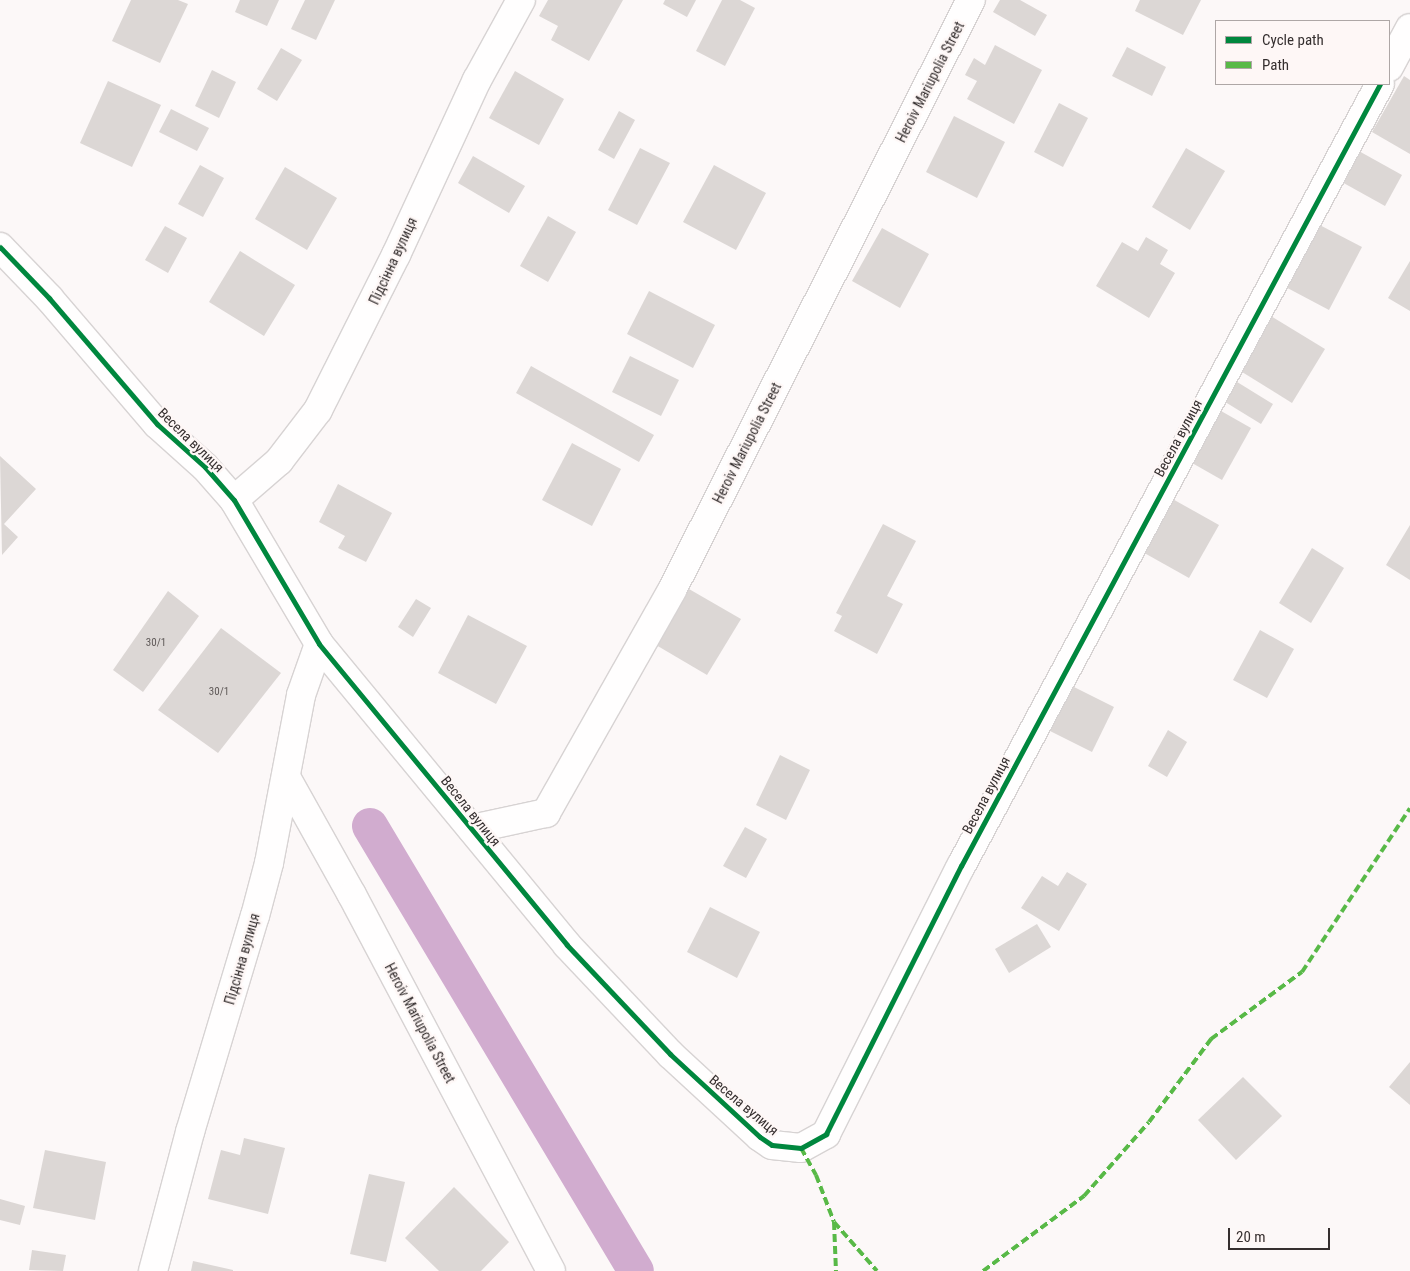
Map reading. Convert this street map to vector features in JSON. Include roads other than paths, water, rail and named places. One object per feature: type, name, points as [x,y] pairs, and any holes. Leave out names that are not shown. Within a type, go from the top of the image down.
[{"type":"street","name":"Підсінна вулиця","points":[[234,500],[279,461],[318,410],[383,281],[477,80],[521,0]]},
{"type":"street","name":"Heroiv Mariupolia Street","points":[[472,829],[546,814],[672,590],[971,0]]},
{"type":"street","points":[[1390,65],[1410,28]]},
{"type":"street","name":"Весела вулиця","points":[[0,246],[49,298],[157,424],[205,467],[234,500],[319,644],[567,945],[670,1054],[760,1137],[772,1145],[800,1148],[826,1134],[966,857],[1379,85]]},
{"type":"street","name":"Підсінна вулиця","points":[[153,1271],[190,1132],[255,916],[286,777],[301,695],[319,644]]},
{"type":"street","name":"Heroiv Mariupolia Street","points":[[286,777],[352,895],[551,1271]]},
{"type":"waterway","points":[[370,826],[636,1271]]}]
